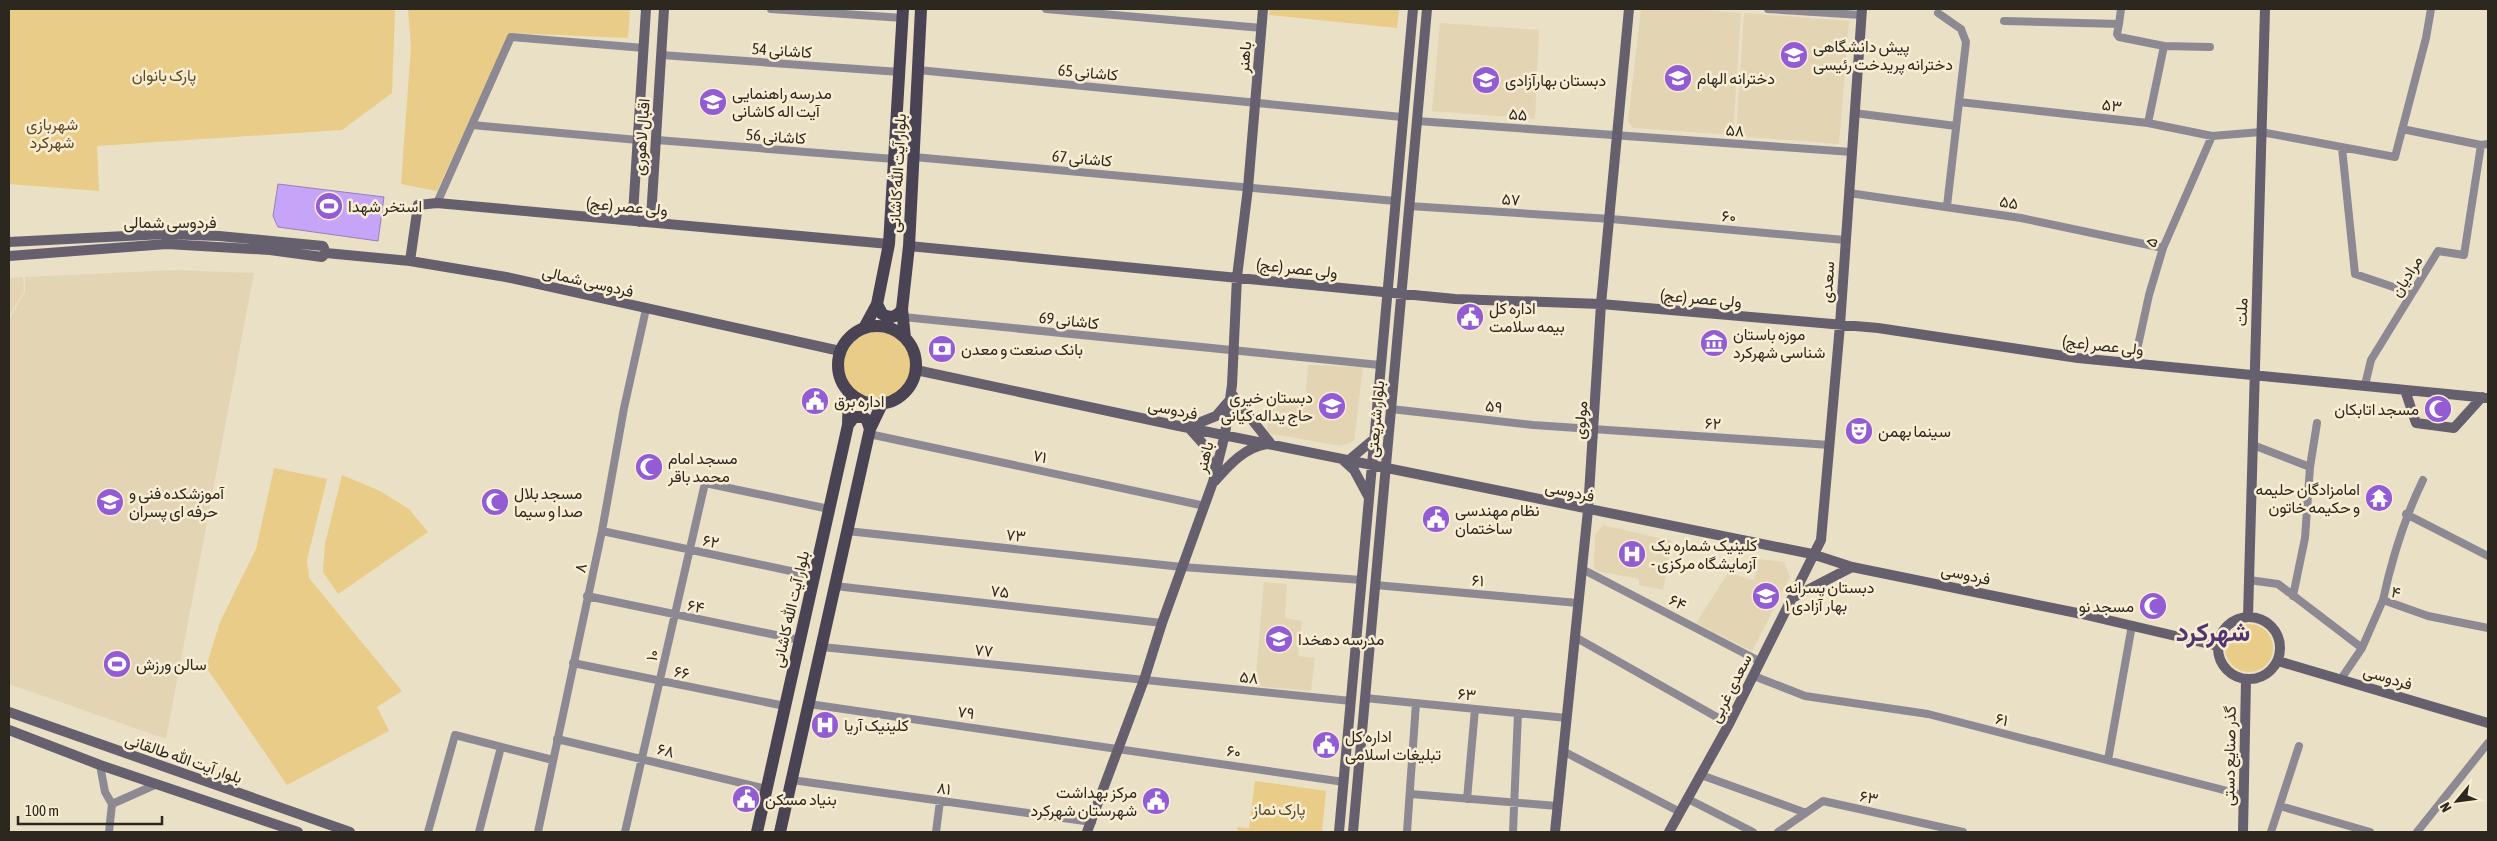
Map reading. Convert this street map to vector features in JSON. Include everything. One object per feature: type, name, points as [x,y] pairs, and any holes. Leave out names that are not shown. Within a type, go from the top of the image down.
[{"type":"main road","name":"اقبال لاهوری","points":[[646,9],[633,214],[639,222],[651,218],[664,9]]},
{"type":"main road","name":"بلوار آیت الله کاشانی","points":[[905,338],[903,313],[909,246],[921,9]]},
{"type":"main road","name":"باهنر","points":[[1087,832],[1144,680],[1162,623],[1213,483],[1225,434],[1231,393],[1236,277],[1248,188],[1263,9]]},
{"type":"main road","name":"بلوار شریعتی","points":[[1339,832],[1413,9]]},
{"type":"main road","name":"بلوار شریعتی","points":[[1353,832],[1427,9]]},
{"type":"main road","name":"مولوی","points":[[1555,832],[1588,510],[1595,427],[1601,304],[1611,219],[1629,9]]},
{"type":"main road","name":"ملت","points":[[2248,617],[2265,9]]},
{"type":"main road","name":"سعدی","points":[[1812,554],[1821,540],[1830,445],[1861,12]]},
{"type":"main road","name":"بلوار آیت الله کاشانی","points":[[864,328],[877,304],[889,244],[903,13]]},
{"type":"main road","name":"ولی عصر (عج)","points":[[436,203],[889,244]]},
{"type":"main road","points":[[410,261],[418,205],[436,203]]},
{"type":"main road","name":"فردوسی شمالی","points":[[9,242],[165,234],[219,236],[323,246],[326,253]]},
{"type":"main road","name":"فردوسی شمالی","points":[[9,256],[166,244],[260,250],[322,257],[326,253],[410,261],[506,277],[840,351]]},
{"type":"main road","name":"ولی عصر (عج)","points":[[909,246],[1401,294],[1601,304],[1840,325],[1909,332],[2078,358],[2485,397]]},
{"type":"main road","points":[[877,304],[882,314],[890,317],[903,313]]},
{"type":"main road","points":[[886,327],[905,338],[913,350],[916,370],[912,382],[905,392],[894,400],[882,404],[862,402],[849,393],[842,383],[838,372],[840,351],[850,337],[864,328],[886,327]]},
{"type":"main road","name":"فردوسی","points":[[916,370],[1588,510],[1812,554],[1852,567],[2218,646]]},
{"type":"main road","points":[[2405,390],[2416,423],[2454,428],[2485,397]]},
{"type":"main road","name":"بلوار آیت الله کاشانی","points":[[757,832],[848,425],[849,393]]},
{"type":"main road","points":[[1188,426],[1203,423],[1220,413],[1225,408],[1231,393]]},
{"type":"main road","points":[[1213,483],[1239,457],[1253,448],[1271,444],[1231,393]]},
{"type":"main road","points":[[780,832],[870,431],[882,404]]},
{"type":"main road","points":[[848,425],[854,417],[859,416],[866,420],[870,431]]},
{"type":"main road","points":[[1188,426],[1202,441],[1208,453],[1213,467],[1213,483]]},
{"type":"main road","points":[[1369,498],[1358,477],[1345,460],[1374,440]]},
{"type":"main road","name":"سعدی غربی","points":[[1669,832],[1754,676],[1794,597],[1812,554]]},
{"type":"main road","points":[[1794,597],[1852,567]]},
{"type":"main road","points":[[2248,617],[2258,618],[2276,630],[2280,640],[2281,651],[2274,668],[2262,678],[2246,680],[2228,672],[2222,664],[2218,646],[2224,629],[2239,618],[2248,617]]},
{"type":"main road","name":"فردوسی","points":[[2278,661],[2488,723]]},
{"type":"main road","name":"گذر صنایع دستی","points":[[2243,832],[2246,680]]},
{"type":"main road","name":"بلوار آیت الله طالقانی","points":[[9,712],[350,832]]},
{"type":"main road","name":"بلوار آیت الله طالقانی","points":[[9,730],[100,765],[298,832]]},
{"type":"main road","points":[[764,832],[783,751],[778,738]]},
{"type":"main road","points":[[773,832],[791,752],[800,742]]},
{"type":"street","points":[[771,9],[903,13]]},
{"type":"street","points":[[1046,9],[1262,28]]},
{"type":"street","points":[[1768,9],[1861,12]]},
{"type":"street","points":[[2121,9],[2118,36],[2164,46],[2210,47]]},
{"type":"street","points":[[2431,9],[2402,129],[2484,144]]},
{"type":"street","points":[[1938,13],[1961,29],[1964,36],[1959,102],[1947,206]]},
{"type":"street","points":[[2004,21],[2119,24]]},
{"type":"street","points":[[436,203],[511,37],[644,48]]},
{"type":"street","points":[[2148,123],[2164,46]]},
{"type":"street","name":"کاشانی 54","points":[[661,55],[900,72]]},
{"type":"street","name":"کاشانی 65","points":[[918,70],[1255,101],[1402,117]]},
{"type":"street","name":"۵۳","points":[[1959,102],[2148,123],[2212,136],[2261,132],[2395,157],[2402,129]]},
{"type":"street","points":[[1854,113],[1956,126]]},
{"type":"street","name":"۵۵","points":[[1417,121],[1617,135]]},
{"type":"street","points":[[472,125],[638,140]]},
{"type":"street","name":"۵۸","points":[[1617,135],[1852,152]]},
{"type":"street","name":"۵","points":[[2134,364],[2149,295],[2163,248],[2212,136]]},
{"type":"street","name":"کاشانی 56","points":[[656,140],[894,159]]},
{"type":"street","name":"مرادیان","points":[[2365,386],[2372,360],[2438,251],[2464,255],[2484,144]]},
{"type":"street","points":[[2342,148],[2355,274],[2411,293]]},
{"type":"street","name":"کاشانی 67","points":[[914,157],[1395,201]]},
{"type":"street","name":"۵۵","points":[[1849,193],[2021,218],[2163,248]]},
{"type":"street","name":"۵۷","points":[[1409,206],[1611,219]]},
{"type":"street","name":"۶۰","points":[[1611,219],[1845,240]]},
{"type":"street","name":"۸","points":[[538,832],[602,531],[624,408],[646,309]]},
{"type":"street","name":"کاشانی 69","points":[[903,313],[1233,351],[1380,365]]},
{"type":"street","name":"۵۹","points":[[1391,409],[1533,425],[1595,427]]},
{"type":"street","points":[[2294,596],[2305,538],[2310,467],[2317,423]]},
{"type":"street","name":"۶۲","points":[[1595,427],[1830,445]]},
{"type":"street","name":"۷۱","points":[[870,431],[1205,506]]},
{"type":"street","points":[[2252,445],[2310,467]]},
{"type":"street","points":[[2383,600],[2391,562],[2406,514],[2423,480]]},
{"type":"street","name":"۱۰","points":[[625,832],[705,482],[829,509]]},
{"type":"street","points":[[2406,514],[2488,556]]},
{"type":"street","name":"۷۳","points":[[848,530],[1182,567],[1362,580]]},
{"type":"street","name":"۶۲","points":[[602,531],[814,576]]},
{"type":"street","name":"۶۴","points":[[1582,570],[1761,662]]},
{"type":"street","points":[[2249,580],[2278,584],[2362,648]]},
{"type":"street","name":"۶۱","points":[[1375,584],[1578,603]]},
{"type":"street","name":"۷۵","points":[[835,586],[1162,623]]},
{"type":"street","name":"۶۴","points":[[588,596],[800,640]]},
{"type":"street","name":"۴","points":[[2341,679],[2362,648],[2383,600],[2428,616],[2488,628]]},
{"type":"street","points":[[2108,760],[2132,626]]},
{"type":"street","points":[[1575,637],[1729,724]]},
{"type":"street","name":"۷۷","points":[[822,647],[1144,680]]},
{"type":"street","name":"۶۶","points":[[573,663],[786,706]]},
{"type":"street","name":"۶۱","points":[[1754,676],[1805,696],[1928,714],[2243,795]]},
{"type":"street","name":"۵۸","points":[[1144,680],[1351,701]]},
{"type":"street","name":"۶۳","points":[[1365,698],[1567,718]]},
{"type":"street","points":[[1407,832],[1416,703]]},
{"type":"street","name":"۷۹","points":[[809,704],[1119,748]]},
{"type":"street","points":[[1467,798],[1475,709]]},
{"type":"street","points":[[1513,832],[1518,713]]},
{"type":"street","points":[[428,832],[455,735],[553,760]]},
{"type":"street","name":"۶۸","points":[[557,739],[767,789]]},
{"type":"street","points":[[2417,832],[2488,743]]},
{"type":"street","points":[[2271,832],[2299,746]]},
{"type":"street","points":[[479,832],[501,747]]},
{"type":"street","name":"۶۰","points":[[1119,748],[1344,782]]},
{"type":"street","points":[[1563,751],[1680,812]]},
{"type":"street","points":[[100,765],[106,792],[112,804],[109,832]]},
{"type":"street","points":[[1701,775],[1806,813]]},
{"type":"street","name":"۸۱","points":[[792,780],[1092,822]]},
{"type":"street","points":[[112,804],[157,784]]},
{"type":"street","points":[[1411,794],[1558,806]]},
{"type":"street","points":[[1688,799],[1753,832]]},
{"type":"street","points":[[936,832],[940,801]]},
{"type":"street","name":"۶۳","points":[[1778,832],[1823,801],[1963,832]]},
{"type":"street","points":[[2280,806],[2370,832]]},
{"type":"shaded area","points":[[1641,9],[1692,9],[1741,13],[1733,135],[1633,128],[1628,121]]},
{"type":"shaded area","name":"پیش دانشگاهی دخترانه پریدخت رئیسی","points":[[1744,13],[1849,21],[1839,144],[1736,136]]},
{"type":"shaded area","name":"دبستان بهارآزادی","points":[[1440,23],[1539,30],[1535,119],[1432,111]]},
{"type":"shaded area","name":"استخر شهدا","points":[[278,184],[384,197],[378,241],[278,227],[273,216]]},
{"type":"shaded area","name":"آموزشکده فنی و حرفه ای پسران","points":[[176,270],[254,273],[166,739],[9,684],[9,320],[25,292],[25,277]]},
{"type":"shaded area","points":[[23,277],[24,291],[9,316],[9,278]]},
{"type":"shaded area","points":[[1308,365],[1363,367],[1354,441],[1341,446],[1267,433],[1267,399],[1305,405]]},
{"type":"shaded area","name":"کلینیک شماره یک - آزمایشگاه مرکزی","points":[[1603,525],[1672,541],[1663,590],[1639,585],[1639,579],[1597,571],[1594,567],[1595,535]]},
{"type":"shaded area","points":[[1758,559],[1784,562],[1790,577],[1752,651],[1696,623],[1728,573],[1754,580]]},
{"type":"shaded area","name":"مدرسه دهخدا","points":[[1264,582],[1287,584],[1285,618],[1302,621],[1298,656],[1315,658],[1311,691],[1255,686]]},
{"type":"green space","name":"پارک بانوان","points":[[9,9],[395,9],[392,93],[342,130],[97,146],[99,191],[9,184]]},
{"type":"green space","points":[[408,9],[630,9],[628,38],[510,33],[437,191],[401,184],[411,47]]},
{"type":"green space","points":[[1270,9],[1399,9],[1397,28],[1269,15]]},
{"type":"green space","points":[[877,332],[890,335],[901,342],[908,353],[911,366],[908,379],[901,390],[890,397],[877,400],[864,397],[853,390],[846,379],[843,366],[846,353],[853,342],[864,335]]},
{"type":"green space","points":[[274,468],[327,479],[307,560],[309,578],[402,691],[377,707],[389,731],[287,785],[206,667],[220,622],[256,549]]},
{"type":"green space","points":[[342,475],[380,491],[409,509],[428,532],[338,594],[323,572],[325,544]]},
{"type":"green space","points":[[2249,624],[2258,626],[2266,631],[2271,639],[2273,648],[2271,657],[2266,665],[2258,670],[2249,672],[2240,670],[2232,665],[2227,657],[2225,648],[2227,639],[2232,631],[2240,626]]},
{"type":"green space","name":"پارک نماز","points":[[1255,781],[1326,791],[1322,832],[1237,832],[1238,827],[1249,828]]},
{"type":"place","name":"پیش دانشگاهی دخترانه پریدخت رئیسی","points":[[1794,55]]},
{"type":"place","name":"دخترانه الهام","points":[[1678,78]]},
{"type":"place","name":"دبستان بهارآزادی","points":[[1486,80]]},
{"type":"place","name":"مدرسه راهنمایی آیت اله کاشانی","points":[[713,102]]},
{"type":"place","name":"استخر شهدا","points":[[329,206]]},
{"type":"place","name":"اداره کل بیمه سلامت","points":[[1470,317]]},
{"type":"place","name":"موزه باستان شناسی شهرکرد","points":[[1714,343]]},
{"type":"place","name":"بانک صنعت و معدن","points":[[942,349]]},
{"type":"place","name":"اداره برق","points":[[815,401]]},
{"type":"place","name":"دبستان خیری حاج یداله کیانی","points":[[1332,406]]},
{"type":"place","name":"مسجد اتابکان","points":[[2438,409]]},
{"type":"place","name":"سینما بهمن","points":[[1859,431]]},
{"type":"place","name":"مسجد امام محمد باقر","points":[[649,467]]},
{"type":"place","name":"امامزادگان حلیمه و حکیمه خاتون","points":[[2379,498]]},
{"type":"place","name":"آموزشکده فنی و حرفه ای پسران","points":[[110,502]]},
{"type":"place","name":"مسجد بلال صدا و سیما","points":[[495,502]]},
{"type":"place","name":"نظام مهندسی ساختمان","points":[[1436,519]]},
{"type":"place","name":"کلینیک شماره یک - آزمایشگاه مرکزی","points":[[1632,554]]},
{"type":"place","name":"دبستان پسرانه بهار آزادی ۱","points":[[1766,596]]},
{"type":"place","name":"مسجد نو","points":[[2153,606]]},
{"type":"place","name":"مدرسه دهخدا","points":[[1279,639]]},
{"type":"place","name":"سالن ورزش","points":[[117,664]]},
{"type":"place","name":"کلینیک آریا","points":[[825,725]]},
{"type":"place","name":"اداره کل تبلیغات اسلامی","points":[[1326,745]]},
{"type":"place","name":"بنیاد مسکن","points":[[746,799]]},
{"type":"place","name":"مرکز بهداشت شهرستان شهرکرد","points":[[1156,801]]},
{"type":"district","name":"شهرکرد","points":[[2213,632]]},
{"type":"park label","name":"شهربازی شهرکرد","points":[[52,133]]}]
